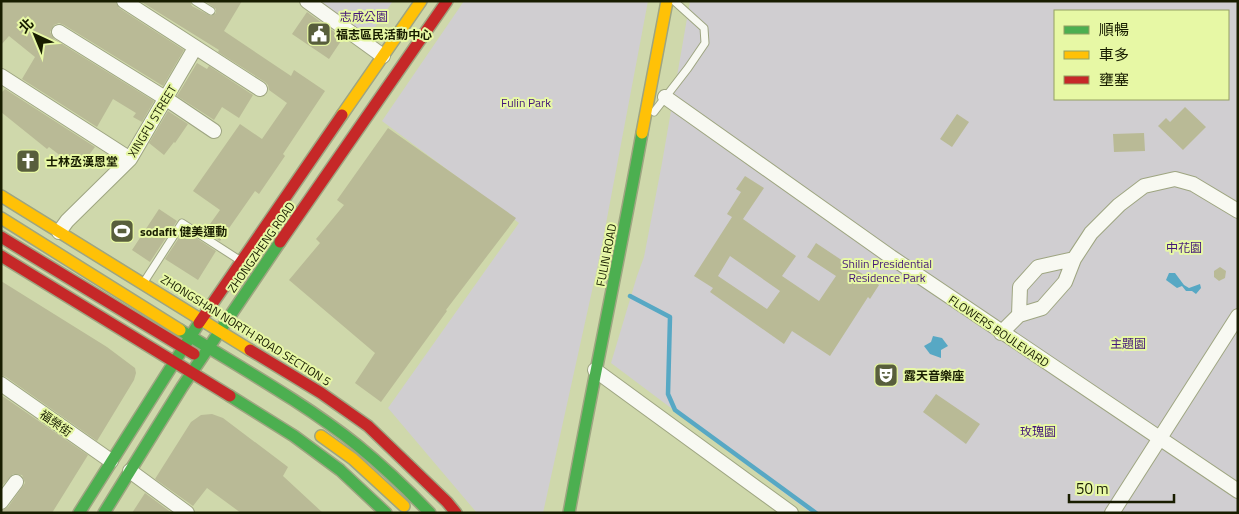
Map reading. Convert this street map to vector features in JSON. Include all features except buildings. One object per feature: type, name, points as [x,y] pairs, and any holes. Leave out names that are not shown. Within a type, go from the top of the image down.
[{"type":"main road","name":"ZHONGZHENG ROAD","points":[[79,513],[183,347],[421,1]]},
{"type":"main road","name":"ZHONGZHENG ROAD","points":[[104,513],[192,372],[204,361],[209,347],[447,1]]},
{"type":"main road","name":"FULIN ROAD","points":[[569,513],[667,1]]},
{"type":"main road","name":"ZHONGSHAN NORTH ROAD SECTION 5","points":[[1,196],[321,393],[368,426],[456,513]]},
{"type":"main road","points":[[1,218],[311,412],[356,444],[393,475],[430,513]]},
{"type":"main road","points":[[1,237],[204,361]]},
{"type":"main road","points":[[1,256],[294,436],[340,470],[386,513]]},
{"type":"main road","points":[[313,429],[392,493],[411,513]]},
{"type":"street","points":[[124,1],[260,90]]},
{"type":"street","points":[[308,1],[383,56]]},
{"type":"street","points":[[59,32],[214,131]]},
{"type":"street","name":"XINGFU STREET","points":[[59,232],[67,221],[130,159],[195,48]]},
{"type":"street","points":[[1,76],[130,159]]},
{"type":"street","name":"FLOWERS BOULEVARD","points":[[665,97],[890,257],[1238,492]]},
{"type":"street","points":[[1001,333],[1019,315],[1042,308],[1065,282],[1074,259],[1091,233],[1119,205],[1144,186],[1175,179],[1193,184],[1238,211]]},
{"type":"street","points":[[1019,315],[1020,287],[1038,267],[1074,259]]},
{"type":"street","points":[[1112,513],[1238,316]]},
{"type":"street","points":[[595,370],[792,513]]},
{"type":"street","name":"福榮街","points":[[1,384],[111,461]]},
{"type":"street","points":[[130,471],[188,513]]},
{"type":"street","points":[[1,502],[16,482]]},
{"type":"lane","points":[[195,1],[211,10]]},
{"type":"lane","points":[[644,124],[705,42],[704,28],[674,1]]},
{"type":"lane","points":[[144,283],[182,223],[241,261]]},
{"type":"green space","name":"志成公園","points":[[316,1],[393,1],[368,37]]},
{"type":"green space","name":"Fulin Park","points":[[464,1],[648,1],[601,250],[543,513],[477,513],[388,408],[519,223],[382,121]]},
{"type":"green space","name":"Shilin Presidential Residence Park","points":[[690,1],[1238,1],[1238,513],[811,513],[611,363],[644,257]]},
{"type":"water","points":[[1169,273],[1175,273],[1184,285],[1189,288],[1200,284],[1201,288],[1196,294],[1192,291],[1186,291],[1182,286],[1177,288],[1166,280]]},
{"type":"water","points":[[933,336],[942,338],[948,346],[941,350],[941,358],[930,354],[924,346],[931,342]]},
{"type":"waterway","points":[[630,296],[670,317],[668,394],[675,410],[816,513]]},
{"type":"traffic: fast","points":[[569,513],[642,133]]},
{"type":"traffic: fast","points":[[104,513],[182,387],[280,242]]},
{"type":"traffic: fast","points":[[79,513],[199,323]]},
{"type":"traffic: fast","points":[[180,330],[293,399],[336,429],[385,469],[430,513]]},
{"type":"traffic: fast","points":[[230,396],[294,436],[340,470],[386,513]]},
{"type":"traffic: slow","points":[[342,115],[421,1]]},
{"type":"traffic: slow","points":[[642,133],[667,1]]},
{"type":"traffic: slow","points":[[1,196],[250,350]]},
{"type":"traffic: slow","points":[[1,218],[180,330]]},
{"type":"traffic: slow","points":[[321,436],[353,459],[404,506]]},
{"type":"traffic: jam","points":[[280,242],[447,1]]},
{"type":"traffic: jam","points":[[199,323],[342,115]]},
{"type":"traffic: jam","points":[[1,237],[194,354]]},
{"type":"traffic: jam","points":[[1,256],[230,396]]},
{"type":"traffic: jam","points":[[250,350],[321,393],[368,426],[456,513]]},
{"type":"place","name":"福志區民活動中心","points":[[319,34]]},
{"type":"place","name":"士林丞漢恩堂","points":[[28,161]]},
{"type":"place","name":"sodafit 健美運動","points":[[122,231]]},
{"type":"place","name":"露天音樂座","points":[[886,375]]},
{"type":"park label","name":"中花園","points":[[1184,247]]},
{"type":"park label","name":"主題園","points":[[1128,343]]},
{"type":"park label","name":"玫瑰園","points":[[1038,431]]}]
